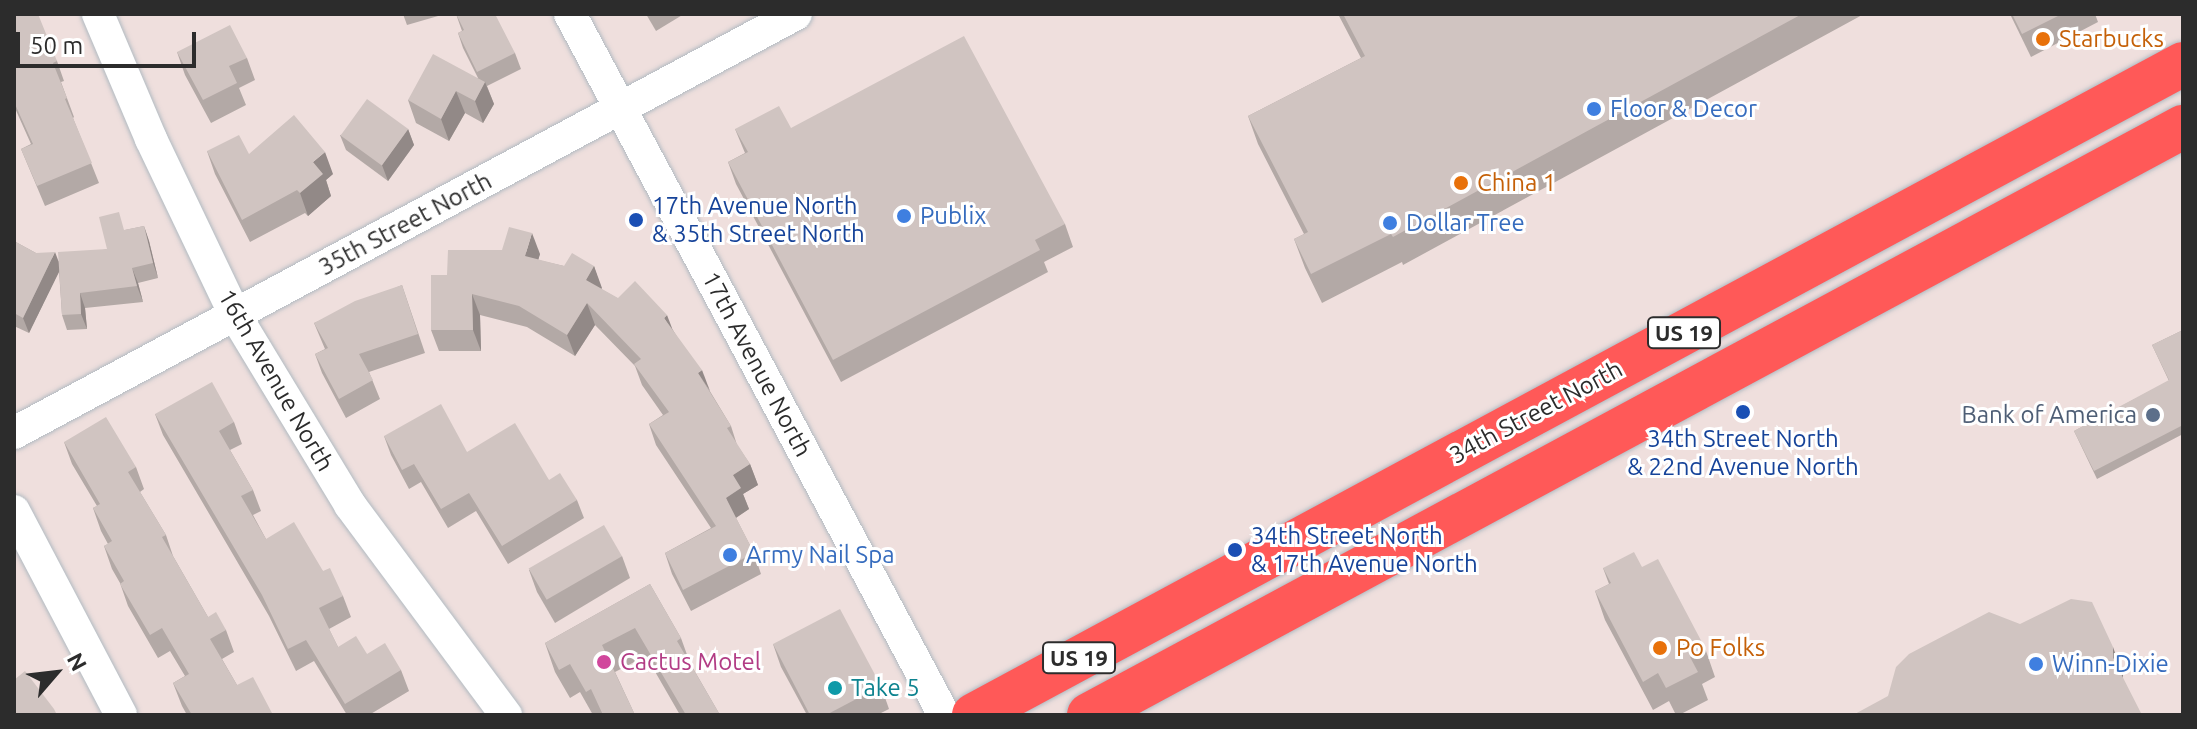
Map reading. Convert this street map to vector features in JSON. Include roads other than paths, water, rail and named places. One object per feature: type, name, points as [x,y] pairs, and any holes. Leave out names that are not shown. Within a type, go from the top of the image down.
[{"type":"highway","name":"34th Street North","points":[[974,715],[2183,64]]},
{"type":"highway","name":"US 19","points":[[1089,715],[2183,127]]},
{"type":"highway","points":[[1746,299],[1761,354]]},
{"type":"street","name":"16th Avenue North","points":[[98,14],[151,139],[235,315],[350,505],[506,715]]},
{"type":"street","name":"17th Avenue North","points":[[570,14],[944,715]]},
{"type":"street","name":"35th Street North","points":[[14,433],[796,14]]},
{"type":"street","points":[[14,511],[121,715]]},
{"type":"place","name":"Starbucks","points":[[2043,39]]},
{"type":"place","name":"Floor & Decor","points":[[1594,109]]},
{"type":"place","name":"China 1","points":[[1461,183]]},
{"type":"place","name":"Publix","points":[[904,216]]},
{"type":"place","name":"17th Avenue North & 35th Street North","points":[[636,220]]},
{"type":"place","name":"Dollar Tree","points":[[1390,223]]},
{"type":"place","name":"34th Street North & 22nd Avenue North","points":[[1743,412]]},
{"type":"place","name":"Bank of America","points":[[2153,415]]},
{"type":"place","name":"34th Street North & 17th Avenue North","points":[[1235,550]]},
{"type":"place","name":"Army Nail Spa","points":[[730,555]]},
{"type":"place","name":"Po Folks","points":[[1660,648]]},
{"type":"place","name":"Cactus Motel","points":[[604,662]]},
{"type":"place","name":"Winn-Dixie","points":[[2036,664]]},
{"type":"place","name":"Take 5","points":[[835,688]]}]
